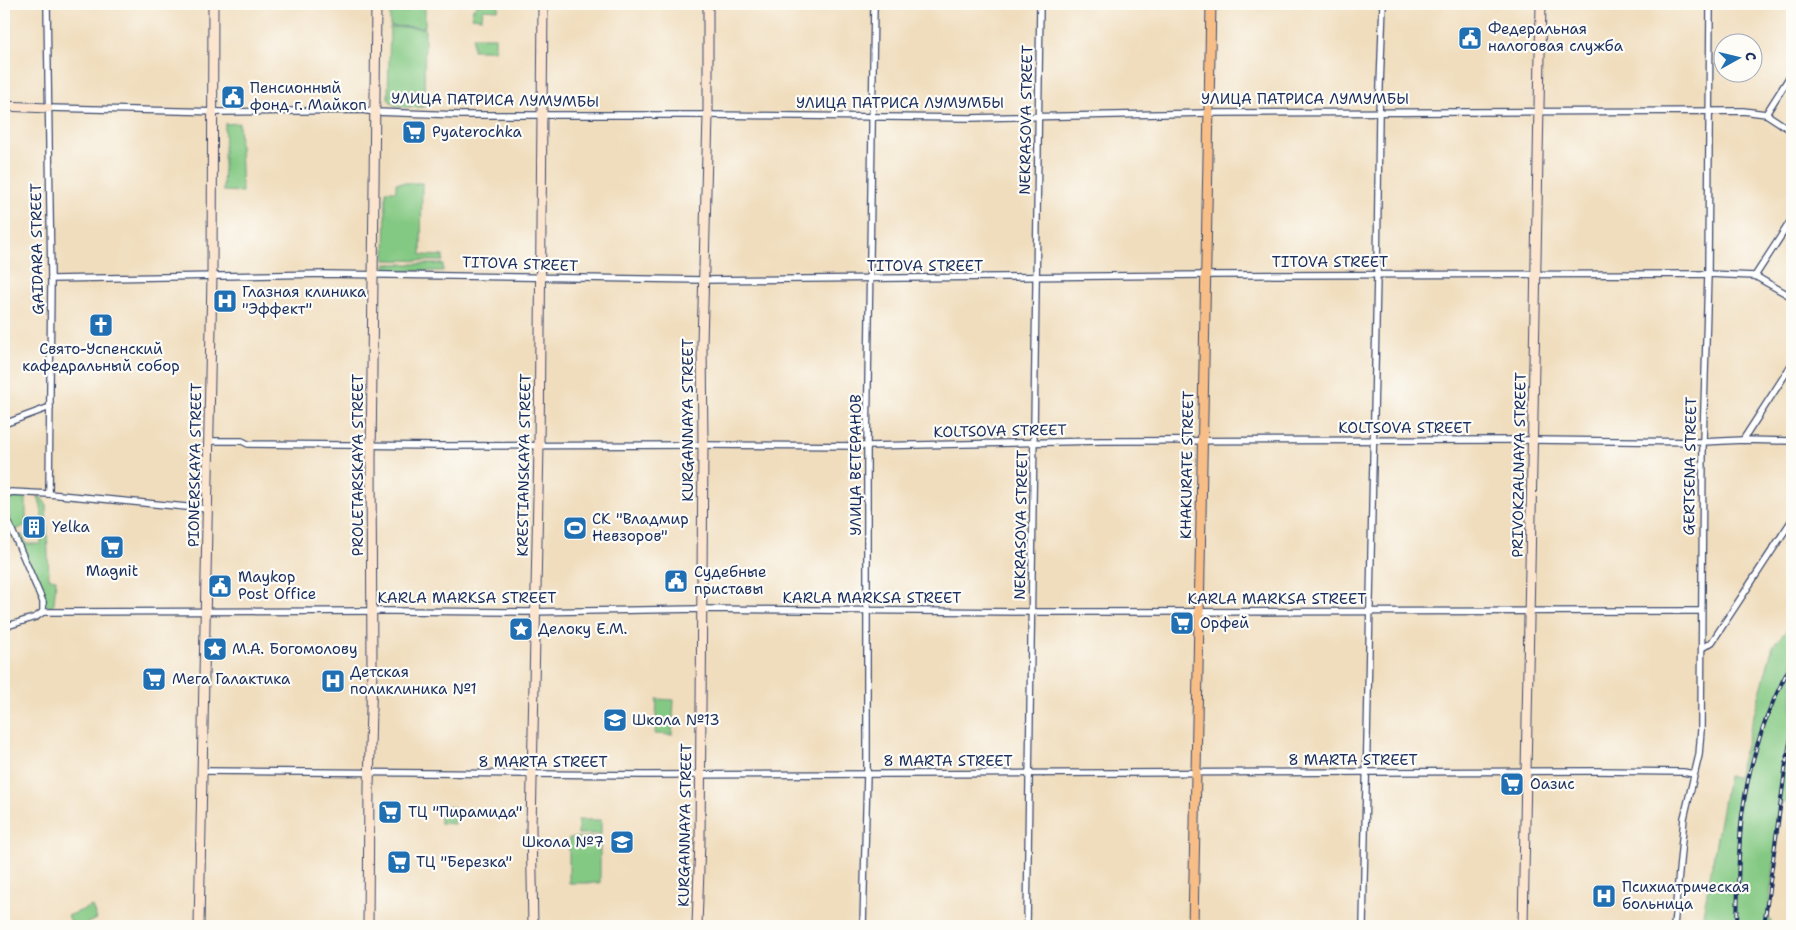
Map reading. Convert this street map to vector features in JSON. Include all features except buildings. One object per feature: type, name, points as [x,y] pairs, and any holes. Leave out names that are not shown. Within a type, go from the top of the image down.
[{"type":"main road","name":"KHAKURATE STREET","points":[[1193,926],[1211,4]]},
{"type":"street","name":"GAIDARA STREET","points":[[47,4],[52,278],[49,494]]},
{"type":"street","name":"PIONERSKAYA STREET","points":[[199,926],[212,276],[213,4]]},
{"type":"street","name":"PROLETARSKAYA STREET","points":[[368,926],[376,4]]},
{"type":"street","name":"KRESTIANSKAYA STREET","points":[[533,926],[531,828],[539,446],[543,4]]},
{"type":"street","name":"KURGANNAYA STREET","points":[[696,926],[700,774],[702,344],[708,115],[708,4]]},
{"type":"street","name":"УЛИЦА ВЕТЕРАНОВ","points":[[863,926],[867,773],[868,446],[874,4]]},
{"type":"street","name":"NEKRASOVA STREET","points":[[1027,926],[1040,4]]},
{"type":"street","points":[[1363,926],[1367,773],[1368,612],[1377,275],[1378,113],[1383,4]]},
{"type":"street","name":"PRIVOKZALNAYA STREET","points":[[1523,926],[1541,4]]},
{"type":"street","name":"GERTSENA STREET","points":[[1674,926],[1684,818],[1699,755],[1701,730],[1703,442],[1708,274],[1710,4]]},
{"type":"street","points":[[1766,114],[1792,74]]},
{"type":"street","name":"УЛИЦА ПАТРИСА ЛУМУМБЫ","points":[[4,106],[213,112],[362,110],[460,115],[1038,117],[1208,113],[1743,111],[1766,114],[1792,131]]},
{"type":"street","points":[[1755,276],[1792,219]]},
{"type":"street","name":"TITOVA STREET","points":[[52,278],[373,274],[704,280],[1205,275],[1708,274],[1755,276],[1792,297]]},
{"type":"street","points":[[1743,440],[1792,364]]},
{"type":"street","points":[[4,424],[50,407]]},
{"type":"street","name":"KOLTSOVA STREET","points":[[209,441],[242,441],[248,444],[539,446],[868,446],[1034,442],[1201,441],[1533,440],[1703,442],[1743,440],[1792,442]]},
{"type":"street","points":[[4,496],[11,492],[49,494],[208,509]]},
{"type":"street","points":[[4,512],[43,602],[43,612],[36,617],[4,627]]},
{"type":"street","points":[[1702,648],[1712,642],[1792,520]]},
{"type":"street","name":"KARLA MARKSA STREET","points":[[43,612],[535,612],[700,609],[1032,612],[1701,611]]},
{"type":"street","name":"8 MARTA STREET","points":[[202,771],[532,775],[1597,771],[1683,772],[1694,774]]},
{"type":"green space","points":[[409,4],[425,4],[425,27],[390,26],[390,11],[409,11]]},
{"type":"green space","points":[[476,4],[499,4],[498,10],[483,9],[482,18],[472,17],[473,8],[476,8]]},
{"type":"green space","points":[[390,27],[425,28],[424,107],[398,106],[390,102],[388,98]]},
{"type":"green space","points":[[473,37],[495,37],[495,50],[473,50]]},
{"type":"green space","points":[[239,123],[242,192],[223,191],[225,124]]},
{"type":"green space","points":[[396,183],[422,183],[421,255],[443,256],[443,261],[385,260],[386,191],[396,191]]},
{"type":"green space","points":[[385,264],[443,264],[443,271],[389,271],[385,268]]},
{"type":"green space","points":[[19,495],[26,495],[26,525],[14,531],[8,515],[8,506],[13,498]]},
{"type":"green space","points":[[37,495],[46,504],[49,578],[56,579],[54,604],[52,607],[47,607],[17,537],[22,535],[27,544],[41,544],[42,513]]},
{"type":"green space","points":[[1792,624],[1792,800],[1781,804],[1768,916],[1773,926],[1701,926],[1728,776],[1737,777],[1773,646]]},
{"type":"green space","points":[[657,699],[674,700],[672,735],[655,734]]},
{"type":"green space","points":[[440,806],[454,807],[454,824],[440,823]]},
{"type":"green space","points":[[578,820],[601,820],[601,834],[578,834]]},
{"type":"green space","points":[[600,837],[600,883],[569,883],[569,838]]},
{"type":"green space","points":[[92,906],[97,919],[79,926],[73,926],[68,916]]},
{"type":"railway","points":[[1737,926],[1738,871],[1745,795],[1760,737],[1774,699],[1792,663]]},
{"type":"railway","points":[[1764,926],[1786,763],[1792,733]]},
{"type":"place","name":"Федеральная налоговая служба","points":[[1470,38]]},
{"type":"place","name":"Пенсионный фонд г. Майкоп","points":[[233,97]]},
{"type":"place","name":"Pyaterochka","points":[[414,132]]},
{"type":"place","name":"Глазная клиника \"Эффект\"","points":[[225,301]]},
{"type":"place","name":"Свято-Успенский кафедральный собор","points":[[101,325]]},
{"type":"place","name":"Yelka","points":[[34,527]]},
{"type":"place","name":"СК \"Владмир Невзоров\"","points":[[575,528]]},
{"type":"place","name":"Magnit","points":[[112,547]]},
{"type":"place","name":"Судебные приставы","points":[[676,581]]},
{"type":"place","name":"Maykop Post Office","points":[[220,586]]},
{"type":"place","name":"Орфей","points":[[1182,623]]},
{"type":"place","name":"Делоку Е.М.","points":[[521,629]]},
{"type":"place","name":"М.А. Богомолову","points":[[215,649]]},
{"type":"place","name":"Мега Галактика","points":[[154,679]]},
{"type":"place","name":"Детская поликлиника №1","points":[[333,681]]},
{"type":"place","name":"Школа №13","points":[[615,720]]},
{"type":"place","name":"Оазис","points":[[1512,784]]},
{"type":"place","name":"ТЦ \"Пирамида\"","points":[[390,812]]},
{"type":"place","name":"Школа №7","points":[[622,842]]},
{"type":"place","name":"ТЦ \"Березка\"","points":[[399,862]]},
{"type":"place","name":"Психиатрическая больница","points":[[1604,896]]}]
